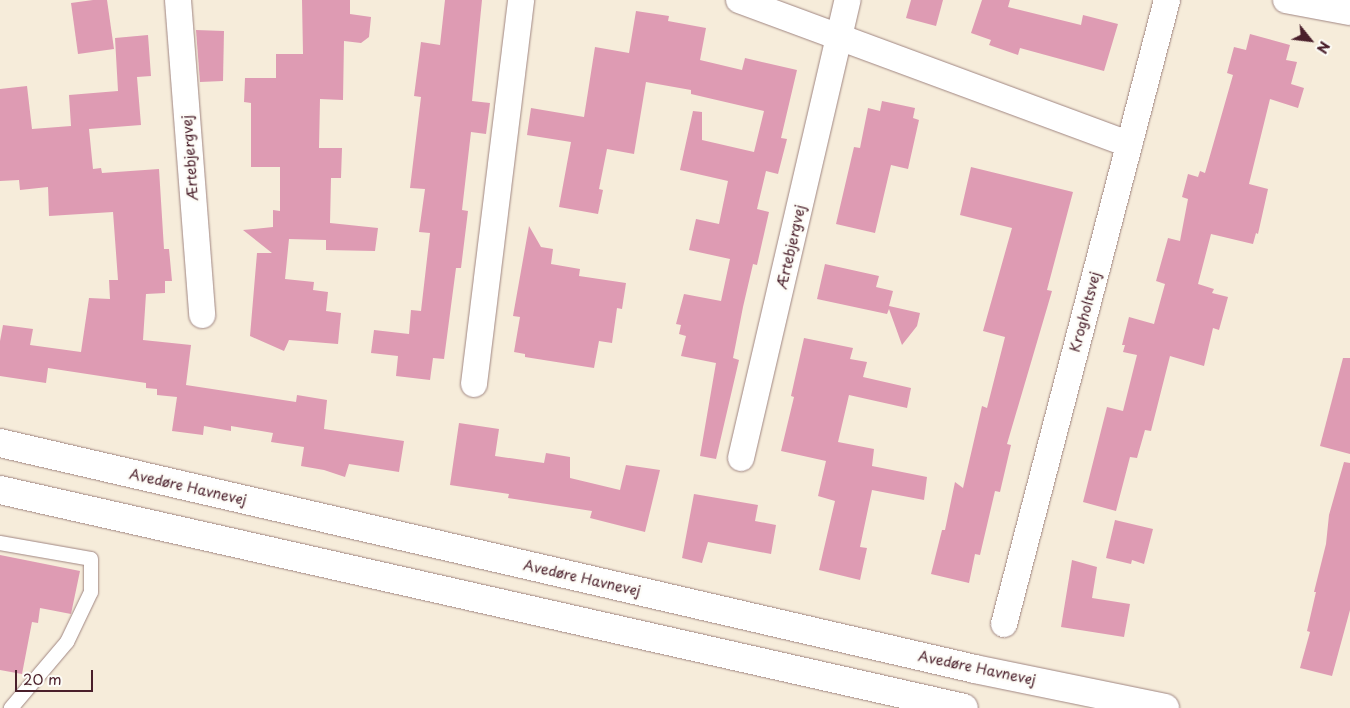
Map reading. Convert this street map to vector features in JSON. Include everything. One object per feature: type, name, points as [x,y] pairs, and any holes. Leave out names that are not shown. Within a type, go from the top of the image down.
[{"type":"street","name":"Ærtebjergvej","points":[[178,0],[202,315]]},
{"type":"street","points":[[474,384],[521,0]]},
{"type":"street","points":[[738,0],[1129,144]]},
{"type":"street","name":"Ærtebjergvej","points":[[741,458],[848,0]]},
{"type":"street","name":"Krogholtsvej","points":[[1004,624],[1167,0]]},
{"type":"street","points":[[1286,0],[1350,12]]},
{"type":"street","name":"Avedøre Havnevej","points":[[0,444],[975,669],[1166,708]]},
{"type":"street","points":[[0,490],[964,708]]},
{"type":"lane","points":[[0,543],[91,560],[90,592],[67,642],[11,708]]},
{"type":"building","points":[[107,0],[114,49],[78,54],[71,3]]},
{"type":"building","points":[[302,0],[350,0],[350,14],[371,17],[369,37],[361,43],[344,41],[343,100],[320,99],[319,148],[342,148],[341,178],[331,178],[330,223],[378,228],[375,251],[326,250],[326,240],[289,239],[285,279],[314,282],[313,290],[328,292],[326,311],[341,313],[338,344],[289,340],[284,351],[250,336],[257,253],[272,253],[243,230],[273,227],[273,210],[280,211],[280,167],[251,167],[251,103],[244,102],[245,78],[276,78],[276,54],[303,54]]},
{"type":"building","points":[[445,0],[482,0],[472,101],[490,103],[486,134],[471,132],[462,210],[468,211],[461,268],[456,268],[444,359],[433,358],[430,380],[396,376],[398,356],[371,353],[374,330],[409,334],[411,310],[421,311],[430,233],[419,232],[425,189],[410,188],[421,97],[414,96],[421,42],[440,45]]},
{"type":"building","points":[[911,0],[943,0],[936,26],[906,18]]},
{"type":"building","points":[[982,0],[1010,0],[1008,7],[1081,25],[1083,15],[1118,24],[1104,71],[1020,48],[1018,55],[989,45],[991,40],[971,33]]},
{"type":"building","points":[[636,11],[669,16],[668,21],[706,28],[700,60],[742,70],[745,58],[797,70],[781,138],[787,139],[778,174],[766,171],[757,209],[769,212],[757,265],[753,264],[743,307],[733,358],[739,360],[716,459],[700,456],[716,363],[681,356],[686,336],[679,334],[681,325],[676,324],[684,294],[721,301],[730,259],[689,250],[696,219],[719,224],[728,181],[680,170],[693,111],[702,112],[702,140],[754,152],[764,111],[691,94],[691,90],[646,82],[634,154],[607,149],[599,189],[603,190],[598,214],[559,207],[571,142],[527,135],[531,108],[584,117],[595,47],[629,53]]},
{"type":"building","points":[[196,30],[224,31],[223,81],[200,82]]},
{"type":"building","points":[[1250,34],[1290,45],[1286,60],[1297,62],[1291,84],[1304,88],[1298,108],[1270,99],[1249,184],[1268,189],[1258,234],[1256,233],[1253,244],[1211,234],[1198,284],[1214,289],[1212,293],[1228,297],[1219,330],[1213,328],[1204,366],[1170,356],[1151,431],[1145,430],[1137,458],[1130,457],[1116,511],[1083,502],[1107,407],[1123,411],[1137,355],[1123,352],[1125,345],[1122,345],[1129,317],[1154,324],[1165,284],[1156,281],[1168,238],[1180,241],[1188,199],[1182,197],[1188,174],[1198,177],[1200,171],[1205,173],[1233,75],[1227,73],[1234,47],[1246,50]]},
{"type":"building","points":[[148,35],[151,76],[137,77],[141,125],[89,129],[93,169],[101,168],[102,173],[159,169],[164,249],[169,249],[172,281],[165,281],[165,293],[146,294],[143,340],[191,345],[186,385],[296,402],[297,395],[327,400],[324,429],[404,441],[399,472],[349,464],[345,477],[324,470],[301,466],[304,447],[271,442],[273,433],[231,426],[231,431],[204,426],[203,435],[172,431],[177,397],[157,395],[157,389],[146,388],[146,383],[48,368],[46,383],[0,376],[0,341],[3,325],[33,329],[30,345],[81,352],[89,298],[110,299],[109,280],[118,280],[113,212],[49,216],[48,187],[20,190],[19,180],[0,181],[0,89],[27,86],[32,129],[71,126],[69,95],[118,91],[115,38]]},
{"type":"building","points":[[882,101],[915,108],[913,118],[919,120],[908,169],[891,165],[875,233],[836,224],[854,147],[860,148],[868,108],[880,111]]},
{"type":"building","points":[[971,167],[1073,192],[1047,290],[1052,291],[1007,444],[1011,445],[1000,492],[995,491],[980,555],[975,554],[969,583],[931,574],[942,530],[945,530],[955,482],[963,488],[982,406],[987,408],[1005,337],[983,331],[1012,228],[960,215]]},
{"type":"building","points":[[529,226],[541,247],[553,249],[551,264],[580,269],[579,276],[626,283],[622,309],[617,308],[612,343],[599,341],[594,368],[525,357],[525,354],[514,352],[520,317],[513,316]]},
{"type":"building","points":[[825,264],[879,276],[876,287],[893,291],[889,306],[920,313],[917,326],[902,345],[889,309],[887,314],[817,299]]},
{"type":"building","points":[[804,338],[853,348],[850,359],[867,362],[863,377],[911,388],[907,408],[849,395],[838,442],[874,449],[872,466],[927,477],[924,500],[872,490],[860,547],[867,548],[860,580],[819,570],[835,501],[818,496],[826,461],[781,451],[794,397],[791,396]]},
{"type":"building","points":[[1343,358],[1350,358],[1350,454],[1320,446]]},
{"type":"building","points":[[459,423],[499,429],[495,456],[544,463],[546,453],[570,457],[570,478],[620,490],[626,465],[660,470],[645,532],[590,518],[592,511],[508,498],[509,494],[450,485]]},
{"type":"building","points":[[1344,462],[1350,463],[1350,610],[1332,676],[1300,668],[1310,632],[1307,631],[1326,544],[1329,515]]},
{"type":"building","points":[[694,494],[758,505],[755,521],[776,525],[771,554],[708,542],[702,563],[682,558]]},
{"type":"building","points":[[1115,520],[1153,529],[1144,564],[1132,560],[1131,564],[1106,558]]},
{"type":"building","points":[[0,555],[80,571],[71,614],[40,608],[38,623],[32,622],[22,674],[0,670]]},
{"type":"building","points":[[1072,560],[1097,567],[1092,598],[1130,604],[1124,637],[1061,627]]}]
